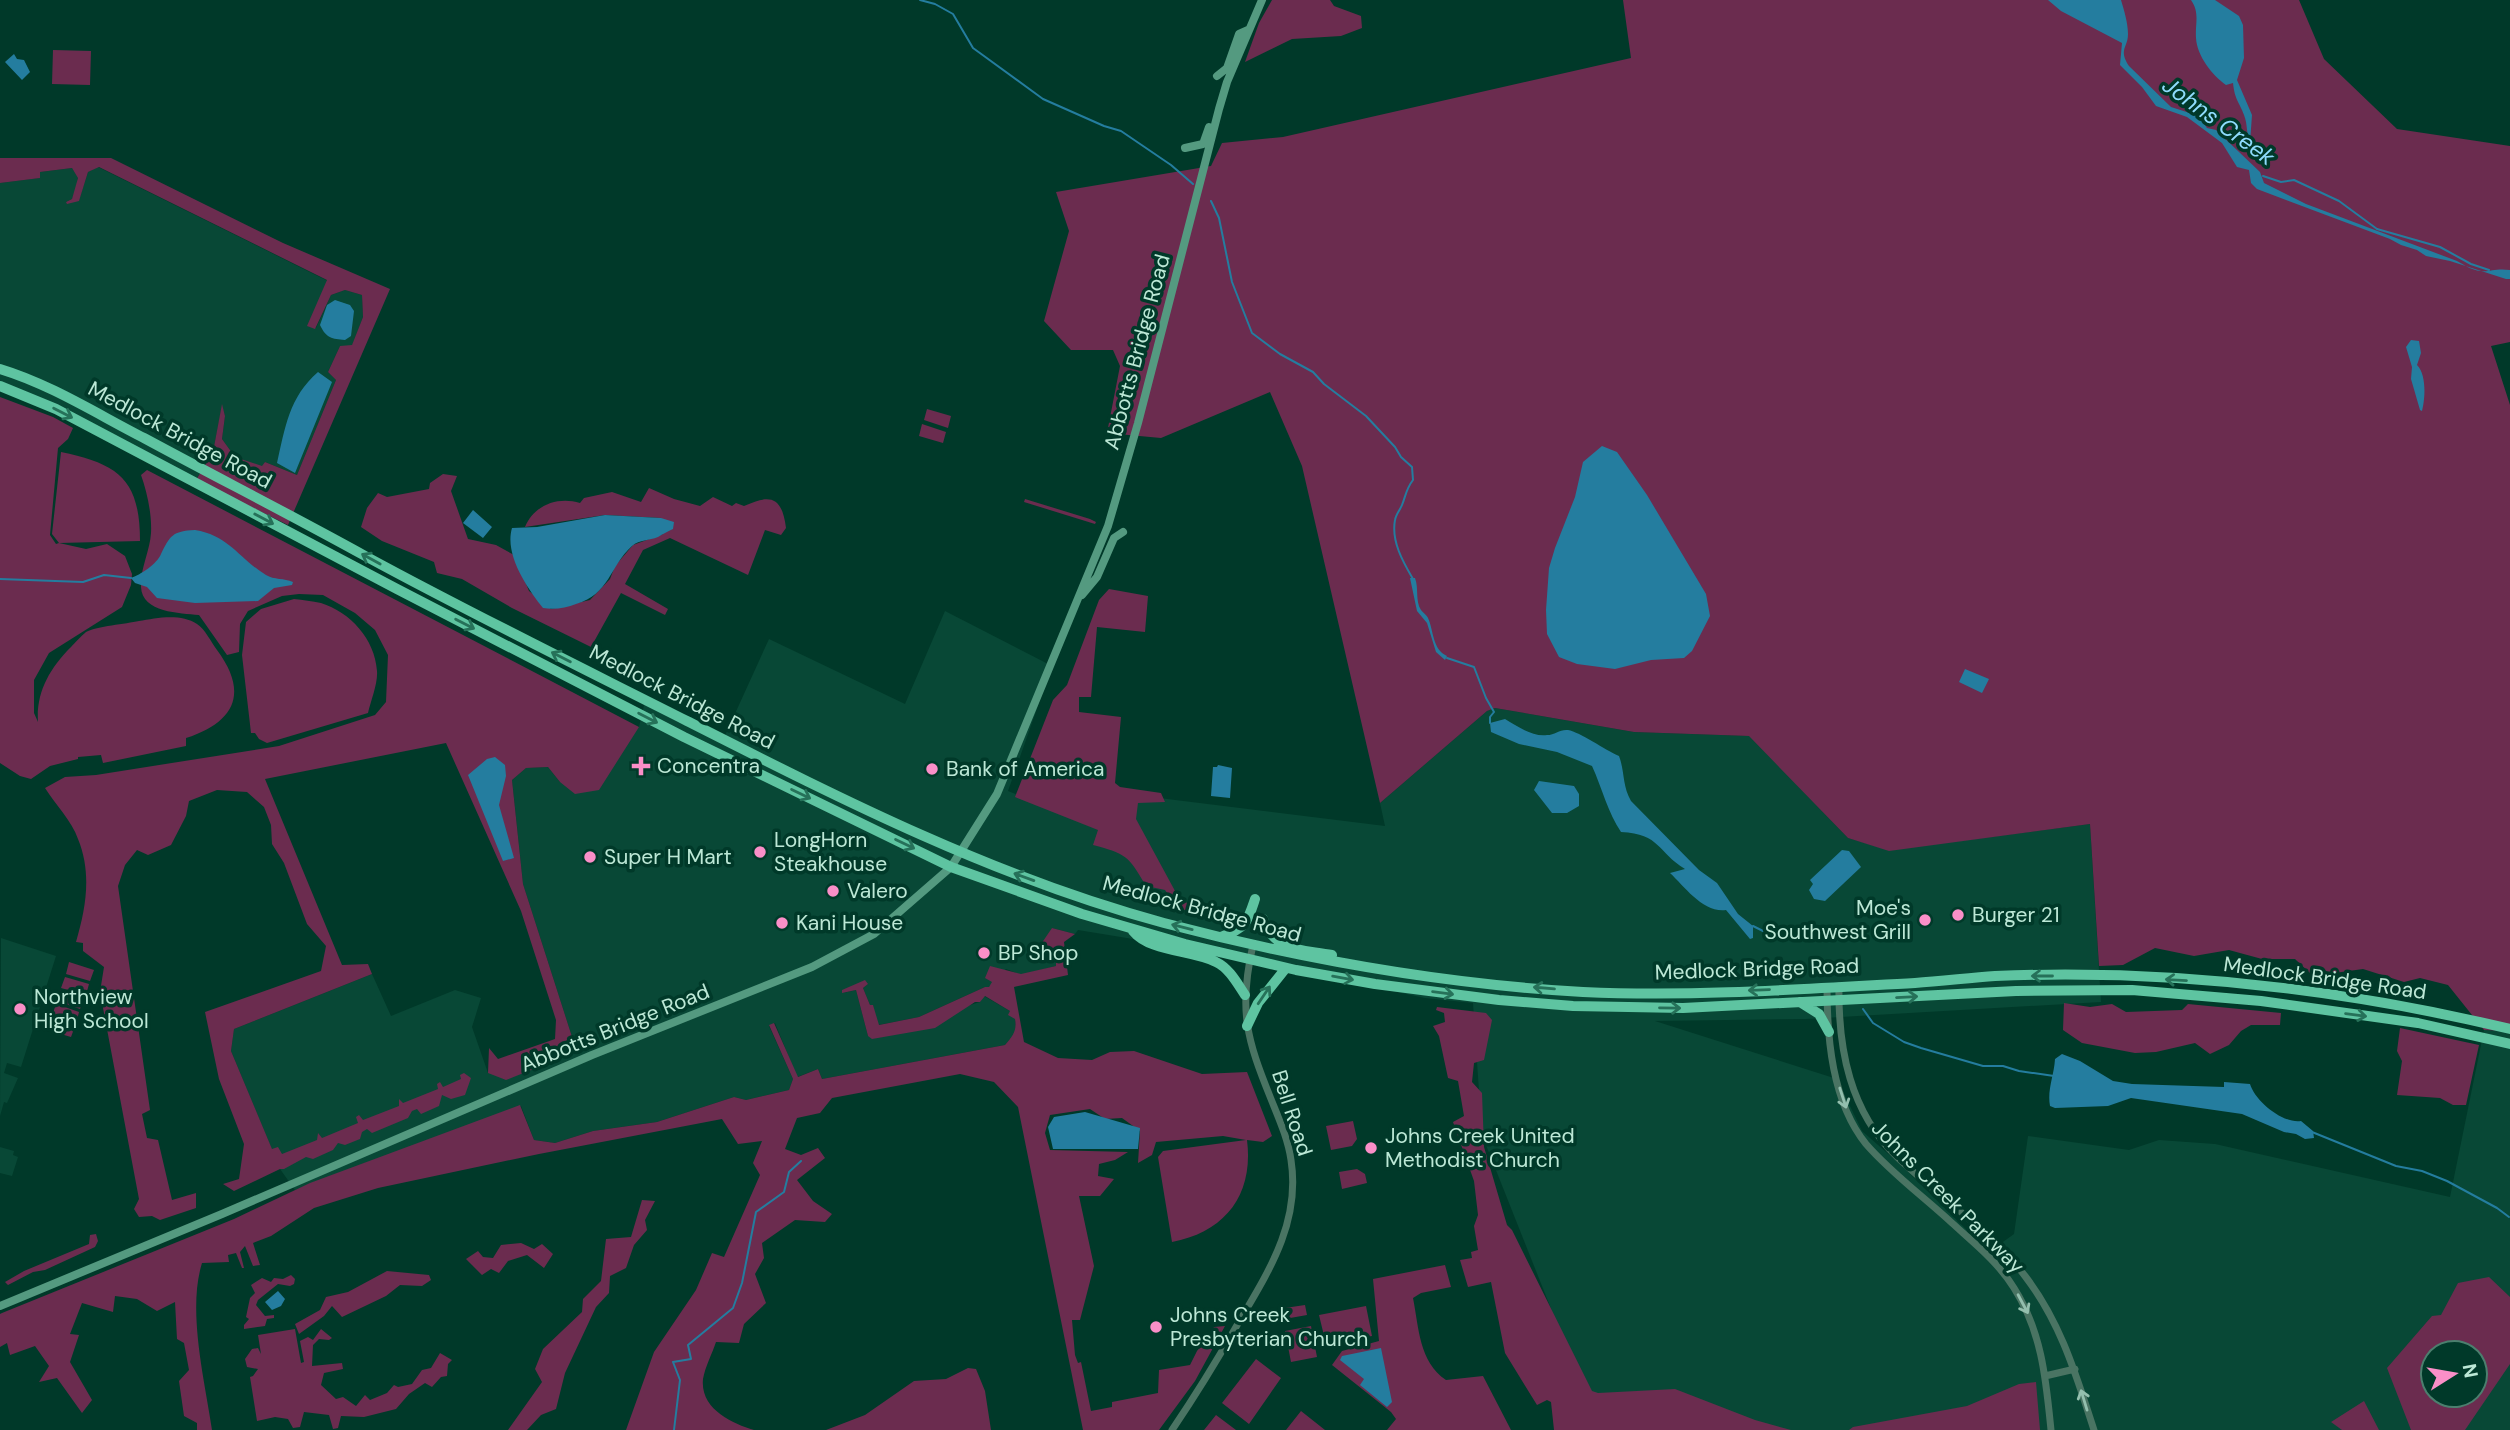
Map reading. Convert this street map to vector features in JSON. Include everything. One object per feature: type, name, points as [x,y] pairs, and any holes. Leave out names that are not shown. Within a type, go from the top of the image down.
[{"type":"highway","name":"Medlock Bridge Road","points":[[0,369],[74,401],[463,607],[841,799],[962,853],[1109,906],[1220,937],[1286,954],[1386,971],[1584,992],[1671,993],[2008,976],[2215,981],[2407,1007],[2510,1029]]},
{"type":"highway","name":"Medlock Bridge Road","points":[[0,386],[56,409],[684,737],[951,867],[1082,914],[1250,960],[1375,984],[1499,1000],[1573,1006],[1683,1009],[2016,991],[2132,990],[2261,1001],[2393,1020],[2510,1044]]},
{"type":"highway","points":[[1220,937],[1237,931],[1247,922],[1255,899]]},
{"type":"highway","points":[[1263,919],[1272,938],[1282,945],[1368,962],[1386,971]]},
{"type":"highway","points":[[1131,928],[1146,942],[1217,962],[1227,970],[1245,995]]},
{"type":"highway","points":[[1247,1026],[1258,1003],[1286,968]]},
{"type":"highway","points":[[1799,1002],[1819,1014],[1829,1032]]},
{"type":"main road","name":"Abbotts Bridge Road","points":[[0,1306],[592,1055],[813,967],[879,930],[951,867],[997,793],[1108,526],[1219,109],[1262,0]]},
{"type":"main road","name":"Abbotts Bridge Road","points":[[1217,76],[1227,68],[1240,34],[1248,30]]},
{"type":"main road","name":"Abbotts Bridge Road","points":[[1185,148],[1203,144],[1213,112],[1216,108],[1219,109]]},
{"type":"main road","name":"Abbotts Bridge Road","points":[[1078,600],[1097,578],[1114,538],[1123,532]]},
{"type":"street","name":"Bell Road","points":[[1172,1430],[1199,1390],[1266,1275],[1282,1244],[1290,1217],[1293,1186],[1291,1158],[1284,1132],[1255,1059],[1247,1026],[1245,995],[1254,945]]},
{"type":"street","name":"Johns Creek Parkway","points":[[1839,986],[1843,1054],[1853,1091],[1864,1114],[1895,1156],[1994,1240],[2026,1277],[2068,1350],[2094,1430]]},
{"type":"street","name":"Johns Creek Parkway","points":[[1827,987],[1829,1032],[1835,1068],[1842,1097],[1855,1128],[1877,1156],[1975,1243],[2014,1287],[2033,1324],[2045,1376],[2051,1430]]},
{"type":"street","points":[[2045,1376],[2075,1369]]},
{"type":"shaded area","points":[[1272,0],[1330,0],[1334,6],[1361,16],[1362,28],[1341,36],[1292,39],[1245,62],[1259,23]]},
{"type":"shaded area","points":[[1623,0],[2299,0],[2324,59],[2397,129],[2510,146],[2510,342],[2491,346],[2510,405],[2510,1031],[2484,1030],[2448,985],[2420,978],[2404,982],[2363,969],[2313,976],[2295,959],[2262,959],[2229,950],[2194,956],[2155,948],[2123,965],[2099,966],[2090,824],[1889,851],[1848,838],[1749,736],[1634,732],[1495,708],[1487,711],[1380,803],[1302,466],[1270,392],[1161,438],[1107,433],[1120,366],[1113,350],[1071,350],[1044,321],[1069,231],[1056,192],[1211,166],[1222,143],[1283,137],[1631,58]]},
{"type":"shaded area","points":[[53,50],[91,51],[90,85],[52,84]]},
{"type":"shaded area","points":[[0,158],[111,158],[283,243],[390,289],[288,525],[196,480],[213,452],[222,404],[225,416],[222,439],[235,457],[262,466],[265,462],[297,475],[336,380],[328,372],[340,346],[352,345],[363,317],[362,295],[345,290],[331,295],[315,329],[307,326],[327,280],[99,167],[88,172],[79,201],[67,204],[66,202],[72,199],[78,178],[72,168],[40,172],[40,178],[0,183]]},
{"type":"shaded area","points":[[98,167],[328,281],[308,326],[316,328],[331,295],[345,290],[362,295],[363,317],[352,346],[340,346],[328,372],[336,380],[297,475],[265,462],[262,467],[235,457],[222,439],[225,416],[222,406],[213,452],[196,480],[0,386],[0,183],[39,178],[40,172],[72,168],[78,177],[77,187],[72,199],[66,202],[79,200],[88,172]]},
{"type":"shaded area","points":[[0,397],[53,417],[73,428],[68,439],[58,448],[50,535],[56,544],[86,549],[107,544],[125,556],[132,574],[131,585],[122,607],[49,653],[34,680],[34,713],[38,722],[39,701],[50,673],[63,655],[86,632],[153,619],[184,618],[197,624],[208,636],[227,665],[233,680],[234,693],[226,714],[216,724],[186,738],[186,746],[103,763],[101,755],[78,757],[50,766],[31,779],[20,776],[0,763]]},
{"type":"shaded area","points":[[927,409],[951,416],[948,428],[924,420]]},
{"type":"shaded area","points":[[922,424],[946,432],[943,443],[919,436]]},
{"type":"shaded area","points":[[61,452],[97,462],[122,478],[136,503],[140,541],[59,543],[52,534]]},
{"type":"shaded area","points":[[147,470],[639,727],[599,790],[575,794],[560,782],[548,767],[526,768],[512,780],[523,884],[574,1043],[551,1062],[506,1080],[488,1073],[489,1048],[498,1059],[555,1039],[556,1020],[521,911],[446,743],[265,779],[342,965],[368,964],[372,974],[234,1029],[231,1051],[272,1149],[278,1147],[282,1154],[317,1140],[318,1133],[322,1138],[358,1123],[356,1117],[359,1115],[363,1120],[399,1106],[399,1099],[403,1103],[438,1089],[437,1084],[440,1082],[443,1087],[461,1079],[460,1075],[464,1073],[471,1078],[465,1095],[451,1099],[442,1095],[439,1106],[421,1114],[417,1109],[412,1111],[408,1118],[372,1133],[367,1129],[362,1132],[360,1139],[345,1145],[338,1143],[333,1150],[313,1159],[306,1157],[234,1191],[223,1184],[239,1179],[244,1144],[219,1079],[205,1012],[321,971],[326,946],[307,924],[284,863],[272,844],[271,825],[264,807],[247,792],[217,790],[189,801],[186,816],[171,845],[148,855],[137,850],[125,865],[118,886],[150,1110],[142,1114],[147,1138],[158,1140],[172,1200],[196,1193],[196,1208],[160,1220],[152,1216],[139,1217],[134,1209],[139,1199],[100,992],[104,967],[83,951],[83,943],[76,942],[86,890],[85,865],[72,826],[45,788],[65,777],[96,775],[279,746],[375,715],[386,702],[388,655],[375,630],[355,613],[323,595],[282,596],[248,611],[240,624],[239,652],[227,655],[199,615],[163,610],[148,602],[141,587],[151,533],[149,503],[141,475]]},
{"type":"shaded area","points":[[443,474],[457,476],[451,491],[468,539],[496,545],[514,555],[529,591],[551,609],[590,600],[610,579],[615,566],[633,545],[663,534],[661,518],[605,515],[525,527],[534,513],[548,504],[563,501],[580,503],[584,498],[612,492],[641,502],[649,488],[700,506],[713,497],[732,506],[736,503],[744,506],[768,499],[778,504],[786,528],[781,535],[765,530],[748,575],[670,538],[643,550],[625,584],[668,609],[665,615],[621,593],[591,647],[512,608],[462,579],[437,573],[434,562],[382,541],[361,527],[367,508],[378,493],[387,497],[429,489],[430,483]]},
{"type":"shaded area","points":[[1025,499],[1096,522],[1095,524],[1024,502]]},
{"type":"shaded area","points":[[1109,589],[1148,596],[1145,632],[1097,627],[1091,697],[1079,697],[1079,712],[1121,717],[1115,783],[1120,787],[1161,793],[1165,802],[1138,803],[1136,819],[1181,902],[1214,906],[1215,915],[1178,909],[1165,890],[1146,886],[1125,857],[1093,845],[1098,830],[1015,797],[1053,700],[1067,685],[1099,600]]},
{"type":"shaded area","points":[[294,599],[332,607],[359,628],[375,659],[376,681],[368,713],[267,743],[255,733],[251,733],[242,655],[246,622],[261,609]]},
{"type":"shaded area","points":[[945,611],[1052,666],[1008,791],[1134,842],[1127,794],[1385,826],[1380,803],[1487,711],[1495,708],[1634,732],[1750,736],[1848,838],[1889,850],[2090,824],[2101,1002],[1806,1019],[1655,1021],[1837,1079],[1862,1131],[1902,1166],[1989,1252],[2014,1234],[2028,1136],[2129,1150],[2159,1140],[2215,1144],[2450,1197],[2484,1030],[2510,1031],[2510,1430],[1602,1430],[1482,1135],[1473,1003],[1425,998],[1194,949],[1078,930],[1075,934],[1052,928],[1050,951],[1056,957],[1056,966],[1021,975],[1006,969],[989,987],[919,1017],[878,1025],[873,1006],[870,1005],[863,988],[868,984],[843,993],[856,990],[868,1036],[980,1002],[984,996],[1010,1011],[1015,1019],[1014,1035],[1005,1045],[822,1079],[818,1069],[797,1077],[775,1023],[769,1026],[793,1079],[789,1090],[746,1100],[734,1097],[657,1122],[593,1131],[555,1143],[534,1140],[521,1106],[295,1190],[280,1169],[231,1051],[234,1029],[372,974],[391,1016],[455,990],[481,998],[472,1027],[488,1073],[574,1043],[523,884],[512,780],[526,768],[548,767],[560,782],[639,727],[645,701],[723,740],[769,639],[905,704]]},
{"type":"shaded area","points":[[1052,928],[1075,934],[1064,942],[1068,975],[1014,987],[1024,1042],[1058,1058],[1092,1060],[1110,1052],[1134,1051],[1202,1074],[1247,1072],[1272,1136],[1263,1142],[1247,1140],[1246,1178],[1232,1208],[1221,1220],[1207,1230],[1172,1242],[1158,1157],[1163,1151],[1246,1140],[1223,1136],[1156,1142],[1152,1155],[1138,1163],[1140,1131],[1122,1118],[1105,1119],[1090,1109],[1050,1115],[1045,1133],[1050,1150],[1128,1152],[1115,1160],[1099,1164],[1098,1176],[1114,1179],[1100,1196],[1079,1196],[1094,1266],[1080,1320],[1072,1320],[1075,1355],[1078,1363],[1081,1362],[1091,1411],[1112,1407],[1112,1402],[1158,1393],[1159,1370],[1190,1365],[1214,1327],[1225,1326],[1195,1381],[1159,1430],[1083,1430],[1018,1107],[994,1082],[960,1074],[832,1098],[820,1113],[797,1118],[785,1149],[801,1155],[818,1148],[825,1158],[797,1180],[813,1201],[832,1214],[825,1222],[795,1220],[762,1243],[764,1258],[755,1274],[766,1303],[744,1324],[739,1343],[716,1342],[703,1379],[703,1390],[707,1399],[719,1413],[754,1430],[626,1430],[654,1352],[696,1290],[712,1253],[724,1257],[760,1175],[753,1163],[762,1141],[738,1144],[722,1119],[378,1188],[314,1208],[271,1236],[253,1243],[260,1265],[253,1266],[245,1246],[240,1252],[244,1268],[236,1253],[228,1255],[229,1262],[202,1263],[196,1302],[197,1324],[212,1430],[197,1430],[197,1423],[184,1416],[179,1381],[189,1370],[184,1343],[177,1339],[175,1302],[157,1311],[137,1299],[115,1296],[113,1312],[82,1303],[70,1334],[79,1335],[70,1362],[92,1400],[82,1413],[57,1378],[39,1382],[49,1366],[35,1346],[10,1355],[7,1343],[0,1347],[2,1313],[234,1219],[310,1183],[520,1105],[534,1140],[555,1143],[593,1131],[657,1122],[734,1097],[746,1100],[789,1090],[793,1079],[769,1025],[774,1023],[798,1077],[818,1069],[822,1079],[1005,1045],[1014,1033],[1015,1019],[1008,1015],[1010,1011],[985,996],[980,1002],[975,1002],[935,1028],[872,1039],[868,1036],[856,990],[842,993],[842,990],[865,980],[868,984],[863,988],[870,1005],[873,1005],[879,1025],[919,1017],[989,987],[992,982],[985,978],[990,966],[1021,974],[1056,966],[1056,957],[1050,951],[1040,957],[1037,950]]},
{"type":"shaded area","name":"Northview High School","points":[[1,938],[56,956],[21,1067],[7,1063],[4,1073],[18,1078],[7,1103],[4,1102],[0,1116]]},
{"type":"shaded area","points":[[69,962],[94,970],[90,981],[66,974]]},
{"type":"shaded area","points":[[65,977],[89,984],[86,995],[61,988]]},
{"type":"shaded area","points":[[60,990],[84,998],[80,1009],[57,1001]]},
{"type":"shaded area","points":[[2064,1003],[2090,1007],[2112,1004],[2126,1012],[2182,1010],[2188,1004],[2281,1013],[2280,1025],[2251,1025],[2241,1031],[2229,1045],[2210,1054],[2195,1043],[2156,1052],[2135,1053],[2082,1043],[2063,1030]]},
{"type":"shaded area","points":[[56,1004],[79,1012],[76,1024],[52,1016]]},
{"type":"shaded area","points":[[1437,1007],[1486,1013],[1492,1020],[1484,1060],[1474,1063],[1472,1082],[1482,1093],[1484,1147],[1507,1225],[1512,1230],[1592,1391],[1598,1393],[1675,1389],[1755,1420],[1791,1430],[1554,1430],[1551,1402],[1547,1400],[1537,1405],[1505,1353],[1491,1282],[1468,1287],[1460,1260],[1472,1258],[1471,1252],[1478,1250],[1474,1226],[1478,1215],[1474,1181],[1453,1122],[1464,1116],[1458,1081],[1448,1078],[1439,1036],[1433,1026],[1445,1022],[1444,1013],[1436,1010]]},
{"type":"shaded area","points":[[51,1018],[75,1026],[71,1037],[47,1030]]},
{"type":"shaded area","points":[[2400,1028],[2479,1045],[2466,1105],[2453,1105],[2440,1098],[2397,1095],[2402,1061],[2397,1051]]},
{"type":"shaded area","points":[[1353,1121],[1357,1139],[1352,1146],[1331,1150],[1326,1126]]},
{"type":"shaded area","points":[[0,1147],[14,1151],[13,1155],[18,1157],[12,1176],[0,1173]]},
{"type":"shaded area","points":[[1357,1169],[1365,1174],[1367,1183],[1342,1189],[1339,1172]]},
{"type":"shaded area","points":[[642,1200],[655,1201],[645,1220],[647,1230],[634,1245],[626,1268],[610,1276],[609,1293],[596,1307],[565,1373],[556,1409],[541,1415],[527,1430],[508,1430],[542,1382],[535,1369],[543,1349],[582,1312],[583,1299],[601,1281],[606,1239],[631,1237]]},
{"type":"shaded area","points":[[96,1234],[98,1241],[95,1247],[8,1285],[5,1282],[24,1271],[89,1244],[90,1235]]},
{"type":"shaded area","points":[[521,1243],[534,1249],[542,1244],[553,1254],[544,1268],[527,1255],[508,1261],[499,1273],[491,1269],[482,1275],[466,1259],[478,1251],[483,1257],[493,1258],[501,1245]]},
{"type":"shaded area","points":[[1445,1265],[1451,1287],[1421,1293],[1413,1298],[1425,1354],[1437,1373],[1446,1380],[1483,1376],[1511,1430],[1387,1430],[1396,1419],[1391,1412],[1332,1365],[1342,1351],[1379,1341],[1373,1279]]},
{"type":"shaded area","points":[[387,1271],[429,1275],[431,1280],[422,1286],[400,1285],[386,1296],[342,1317],[332,1306],[324,1316],[299,1334],[295,1324],[320,1310],[326,1297],[348,1292]]},
{"type":"shaded area","points":[[291,1275],[295,1279],[294,1284],[278,1284],[258,1300],[256,1305],[265,1316],[274,1315],[274,1318],[267,1319],[265,1326],[244,1329],[249,1319],[246,1317],[250,1298],[255,1293],[251,1285],[262,1278],[271,1282],[274,1278],[283,1279]]},
{"type":"shaded area","points":[[2489,1277],[2510,1297],[2510,1364],[2489,1395],[2489,1339],[2419,1339],[2419,1409],[2479,1409],[2465,1430],[2411,1430],[2387,1368],[2432,1316],[2441,1315],[2458,1283]]},
{"type":"shaded area","points":[[1305,1305],[1307,1315],[1279,1320],[1278,1309]]},
{"type":"shaded area","points":[[1366,1306],[1372,1336],[1326,1344],[1319,1315]]},
{"type":"shaded area","points":[[1311,1326],[1317,1357],[1291,1362],[1285,1331]]},
{"type":"shaded area","points":[[295,1329],[301,1363],[304,1362],[300,1341],[308,1337],[313,1340],[321,1329],[332,1338],[319,1339],[313,1345],[312,1366],[342,1363],[343,1369],[324,1373],[321,1385],[336,1399],[343,1397],[356,1406],[365,1395],[370,1400],[387,1393],[394,1385],[398,1387],[412,1384],[422,1370],[431,1368],[440,1353],[452,1360],[448,1364],[447,1376],[441,1377],[432,1387],[425,1383],[409,1394],[396,1409],[364,1417],[341,1416],[338,1428],[333,1429],[329,1415],[304,1412],[300,1427],[293,1428],[288,1419],[275,1417],[257,1421],[250,1377],[258,1369],[247,1367],[245,1359],[252,1349],[258,1348],[261,1354],[258,1335]]},
{"type":"shaded area","points":[[1256,1359],[1281,1378],[1249,1424],[1222,1403]]},
{"type":"shaded area","points":[[968,1368],[976,1369],[985,1391],[991,1430],[826,1430],[865,1415],[914,1381],[946,1379]]},
{"type":"shaded area","points":[[2036,1382],[2040,1430],[1849,1430],[1853,1427],[1967,1406],[2019,1384]]},
{"type":"shaded area","points":[[2364,1401],[2379,1430],[2342,1430],[2331,1422]]},
{"type":"shaded area","points":[[1301,1411],[1325,1430],[1286,1430]]},
{"type":"shaded area","points":[[1216,1415],[1236,1430],[1204,1430]]},
{"type":"water","points":[[2048,0],[2121,0],[2128,30],[2124,56],[2129,66],[2171,107],[2199,116],[2207,128],[2216,130],[2260,172],[2264,183],[2306,204],[2467,266],[2426,256],[2390,239],[2257,189],[2251,183],[2249,170],[2237,167],[2222,143],[2187,117],[2156,106],[2120,65],[2122,43],[2061,11]]},
{"type":"water","points":[[2191,0],[2215,0],[2239,16],[2243,25],[2244,58],[2237,80],[2252,115],[2250,143],[2233,83],[2226,85],[2221,81],[2199,52],[2196,14]]},
{"type":"water","points":[[14,54],[17,59],[24,60],[30,72],[22,80],[5,62]]},
{"type":"water","points":[[2510,270],[2510,279],[2506,279],[2481,271]]},
{"type":"water","points":[[335,300],[350,305],[354,311],[351,336],[345,340],[330,337],[320,325],[327,305]]},
{"type":"water","points":[[2411,340],[2419,341],[2421,353],[2417,365],[2424,381],[2422,411],[2411,379],[2412,367],[2406,347]]},
{"type":"water","points":[[318,372],[332,382],[295,473],[277,463],[294,403]]},
{"type":"water","points":[[1602,446],[1617,452],[1647,495],[1706,594],[1710,616],[1692,651],[1684,658],[1651,660],[1615,669],[1577,664],[1559,657],[1547,634],[1549,568],[1575,497],[1583,462]]},
{"type":"water","points":[[473,510],[492,527],[483,538],[463,523]]},
{"type":"water","points":[[605,515],[661,518],[674,522],[673,529],[632,546],[596,594],[564,608],[543,608],[524,581],[514,560],[510,538],[512,528],[537,527]]},
{"type":"water","points":[[195,530],[217,537],[266,575],[293,582],[292,585],[274,588],[258,601],[195,603],[157,598],[147,587],[135,583],[131,578],[156,562],[173,536]]},
{"type":"water","points":[[1410,578],[1415,578],[1419,606],[1428,618],[1439,649],[1447,656],[1445,660],[1436,652],[1427,623],[1417,611]]},
{"type":"water","points":[[1965,669],[1989,679],[1982,693],[1959,682]]},
{"type":"water","points":[[1505,719],[1541,735],[1573,731],[1619,756],[1631,801],[1699,870],[1717,883],[1738,914],[1753,926],[1753,938],[1750,939],[1726,910],[1710,907],[1688,892],[1670,873],[1685,869],[1658,845],[1644,836],[1621,832],[1592,766],[1557,752],[1519,744],[1491,732],[1490,723]]},
{"type":"water","points":[[495,757],[505,765],[506,776],[499,805],[514,858],[503,861],[468,775],[487,759]]},
{"type":"water","points":[[1218,765],[1232,768],[1230,798],[1211,796],[1213,767]]},
{"type":"water","points":[[1539,781],[1574,786],[1579,794],[1579,806],[1567,813],[1552,813],[1534,790]]},
{"type":"water","points":[[1842,850],[1849,851],[1861,867],[1825,901],[1814,899],[1809,890],[1813,884],[1810,880]]},
{"type":"water","points":[[2062,1054],[2080,1061],[2113,1081],[2224,1087],[2224,1082],[2250,1084],[2271,1110],[2286,1119],[2301,1121],[2313,1131],[2314,1138],[2305,1139],[2284,1132],[2242,1114],[2131,1098],[2108,1106],[2055,1108],[2050,1106],[2050,1089],[2055,1059]]},
{"type":"water","points":[[1085,1112],[1140,1128],[1138,1149],[1053,1149],[1048,1127],[1054,1117]]},
{"type":"water","points":[[278,1291],[285,1299],[281,1306],[272,1310],[265,1302]]},
{"type":"water","points":[[1381,1348],[1392,1402],[1387,1407],[1360,1385],[1364,1379],[1340,1360],[1342,1356]]},
{"type":"waterway","points":[[920,0],[935,4],[953,14],[973,48],[1043,99],[1121,131],[1171,165],[1193,184]]},
{"type":"waterway","name":"Johns Creek","points":[[2263,176],[2281,182],[2294,180],[2339,201],[2377,229],[2440,247],[2471,264],[2489,270]]},
{"type":"waterway","points":[[1211,201],[1219,218],[1232,282],[1252,333],[1280,354],[1313,372],[1324,384],[1366,416],[1412,467],[1413,480],[1396,516],[1394,528],[1399,551],[1413,579]]},
{"type":"waterway","points":[[0,579],[83,582],[104,575],[131,578]]},
{"type":"waterway","points":[[1447,658],[1474,667],[1494,712],[1490,723]]},
{"type":"waterway","points":[[1753,926],[1775,937]]},
{"type":"waterway","points":[[1863,1009],[1873,1023],[1904,1042],[1921,1048],[1983,1066],[2003,1066],[2054,1076]]},
{"type":"waterway","points":[[2312,1132],[2396,1166],[2422,1171],[2447,1181],[2509,1217]]},
{"type":"waterway","points":[[674,1430],[680,1380],[673,1362],[691,1359],[688,1345],[733,1308],[742,1283],[756,1212],[784,1192],[789,1172],[801,1161]]},
{"type":"place","name":"Concentra","points":[[641,766]]},
{"type":"place","name":"Bank of America","points":[[932,769]]},
{"type":"place","name":"LongHorn Steakhouse","points":[[760,852]]},
{"type":"place","name":"Super H Mart","points":[[590,857]]},
{"type":"place","name":"Valero","points":[[833,891]]},
{"type":"place","name":"Burger 21","points":[[1958,915]]},
{"type":"place","name":"Moe's Southwest Grill","points":[[1925,920]]},
{"type":"place","name":"Kani House","points":[[782,923]]},
{"type":"place","name":"BP Shop","points":[[984,953]]},
{"type":"place","name":"Northview High School","points":[[20,1009]]},
{"type":"place","name":"Johns Creek United Methodist Church","points":[[1371,1148]]},
{"type":"place","name":"Johns Creek Presbyterian Church","points":[[1156,1327]]}]
